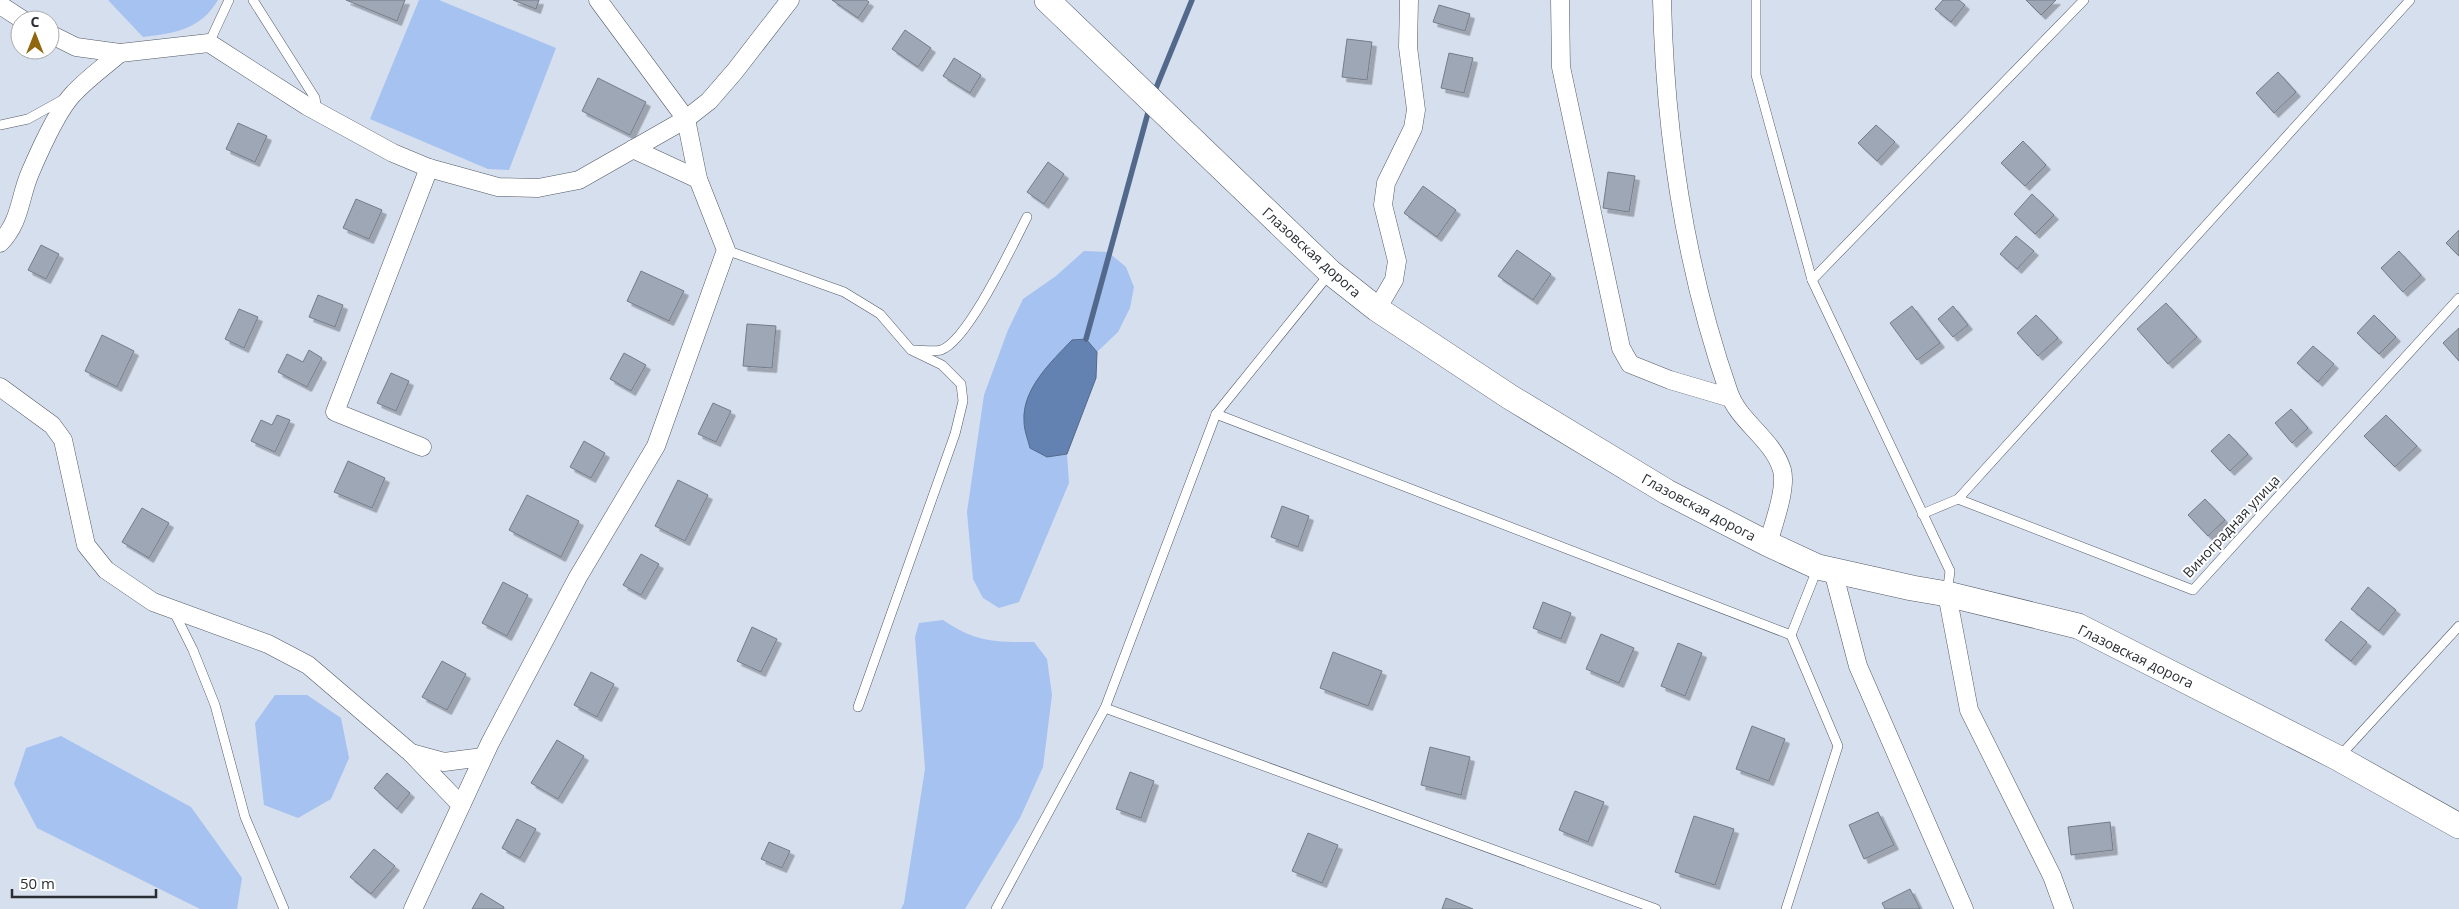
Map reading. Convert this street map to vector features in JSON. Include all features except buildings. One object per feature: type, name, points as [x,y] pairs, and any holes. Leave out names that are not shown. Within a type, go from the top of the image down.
[{"type":"street","points":[[413,909],[483,757],[578,577],[656,446],[726,250],[698,178],[686,119],[598,0]]},
{"type":"street","points":[[60,39],[76,46],[120,53],[209,43],[318,112],[393,153],[430,168],[498,187],[538,188],[579,180],[686,119],[709,101],[735,71],[790,0]]},
{"type":"street","name":"Глазовская дорога","points":[[1047,0],[1330,272],[1377,309],[1510,397],[1667,492],[1768,544],[1826,569],[1946,594],[2078,626],[2338,758],[2459,826]]},
{"type":"street","points":[[1377,309],[1394,280],[1397,262],[1383,205],[1386,183],[1413,128],[1416,110],[1408,46],[1409,0]]},
{"type":"street","points":[[1560,0],[1561,67],[1621,348],[1630,364],[1670,380],[1731,398]]},
{"type":"street","points":[[1662,0],[1672,140],[1693,269],[1710,341],[1731,398],[1774,452],[1782,471],[1782,491],[1768,544]]},
{"type":"street","points":[[0,243],[8,234],[19,214],[28,176],[45,139],[72,94],[120,53]]},
{"type":"street","points":[[634,149],[698,178]]},
{"type":"street","points":[[422,447],[335,412],[430,168]]},
{"type":"street","points":[[0,387],[52,425],[63,440],[86,545],[106,570],[153,602],[268,644],[308,665],[411,753],[461,805]]},
{"type":"street","points":[[1826,569],[1858,666],[1964,909]]},
{"type":"street","points":[[1946,594],[1969,710],[2052,876],[2064,909]]},
{"type":"street","points":[[411,753],[444,762],[483,757]]},
{"type":"lane","points":[[209,43],[229,0]]},
{"type":"lane","points":[[253,0],[315,98],[318,112]]},
{"type":"lane","points":[[1756,0],[1756,75],[1812,280],[1950,571],[1946,594]]},
{"type":"lane","points":[[1812,280],[2084,0]]},
{"type":"lane","points":[[1922,514],[1958,498],[2410,0]]},
{"type":"lane","points":[[0,125],[28,119],[72,94]]},
{"type":"lane","points":[[912,350],[942,350],[957,337],[972,319],[1027,217]]},
{"type":"lane","points":[[726,250],[844,292],[880,314],[912,350],[942,364],[961,384],[963,401],[955,434],[858,707]]},
{"type":"lane","points":[[996,909],[1105,708],[1216,414],[1330,272]]},
{"type":"lane","name":"Виноградная улица","points":[[1958,498],[2194,590],[2459,298]]},
{"type":"lane","points":[[1216,414],[1791,635],[1838,746],[1786,909]]},
{"type":"lane","points":[[1791,635],[1826,569]]},
{"type":"lane","points":[[172,609],[193,650],[215,705],[244,817],[284,909]]},
{"type":"lane","points":[[2338,758],[2459,626]]},
{"type":"lane","points":[[1105,708],[1656,909]]},
{"type":"shaded area","points":[[108,0],[218,0],[211,10],[195,24],[166,34],[143,37]]},
{"type":"shaded area","points":[[419,0],[439,0],[556,48],[509,170],[488,169],[370,119]]},
{"type":"shaded area","points":[[1084,251],[1108,252],[1126,267],[1134,287],[1130,308],[1118,332],[1097,352],[1086,339],[1047,457],[1067,454],[1069,483],[1019,602],[999,608],[983,598],[973,579],[967,512],[984,395],[1008,330],[1023,299],[1056,276]]},
{"type":"shaded area","points":[[1086,339],[1097,352],[1096,378],[1067,454],[1047,457],[1030,448],[1024,421],[1028,398],[1039,377],[1055,357],[1072,340]]},
{"type":"shaded area","points":[[943,620],[966,633],[987,640],[1034,642],[1047,659],[1052,695],[1043,767],[1020,818],[965,909],[901,909],[904,903],[925,769],[915,637],[919,623]]},
{"type":"shaded area","points":[[275,695],[307,695],[341,718],[349,758],[331,799],[298,818],[264,805],[255,723]]},
{"type":"shaded area","points":[[61,736],[191,807],[242,878],[237,909],[200,909],[37,828],[14,784],[26,748]]},
{"type":"waterway","points":[[1154,93],[1192,0]]},
{"type":"waterway","points":[[1086,339],[1149,109]]}]
